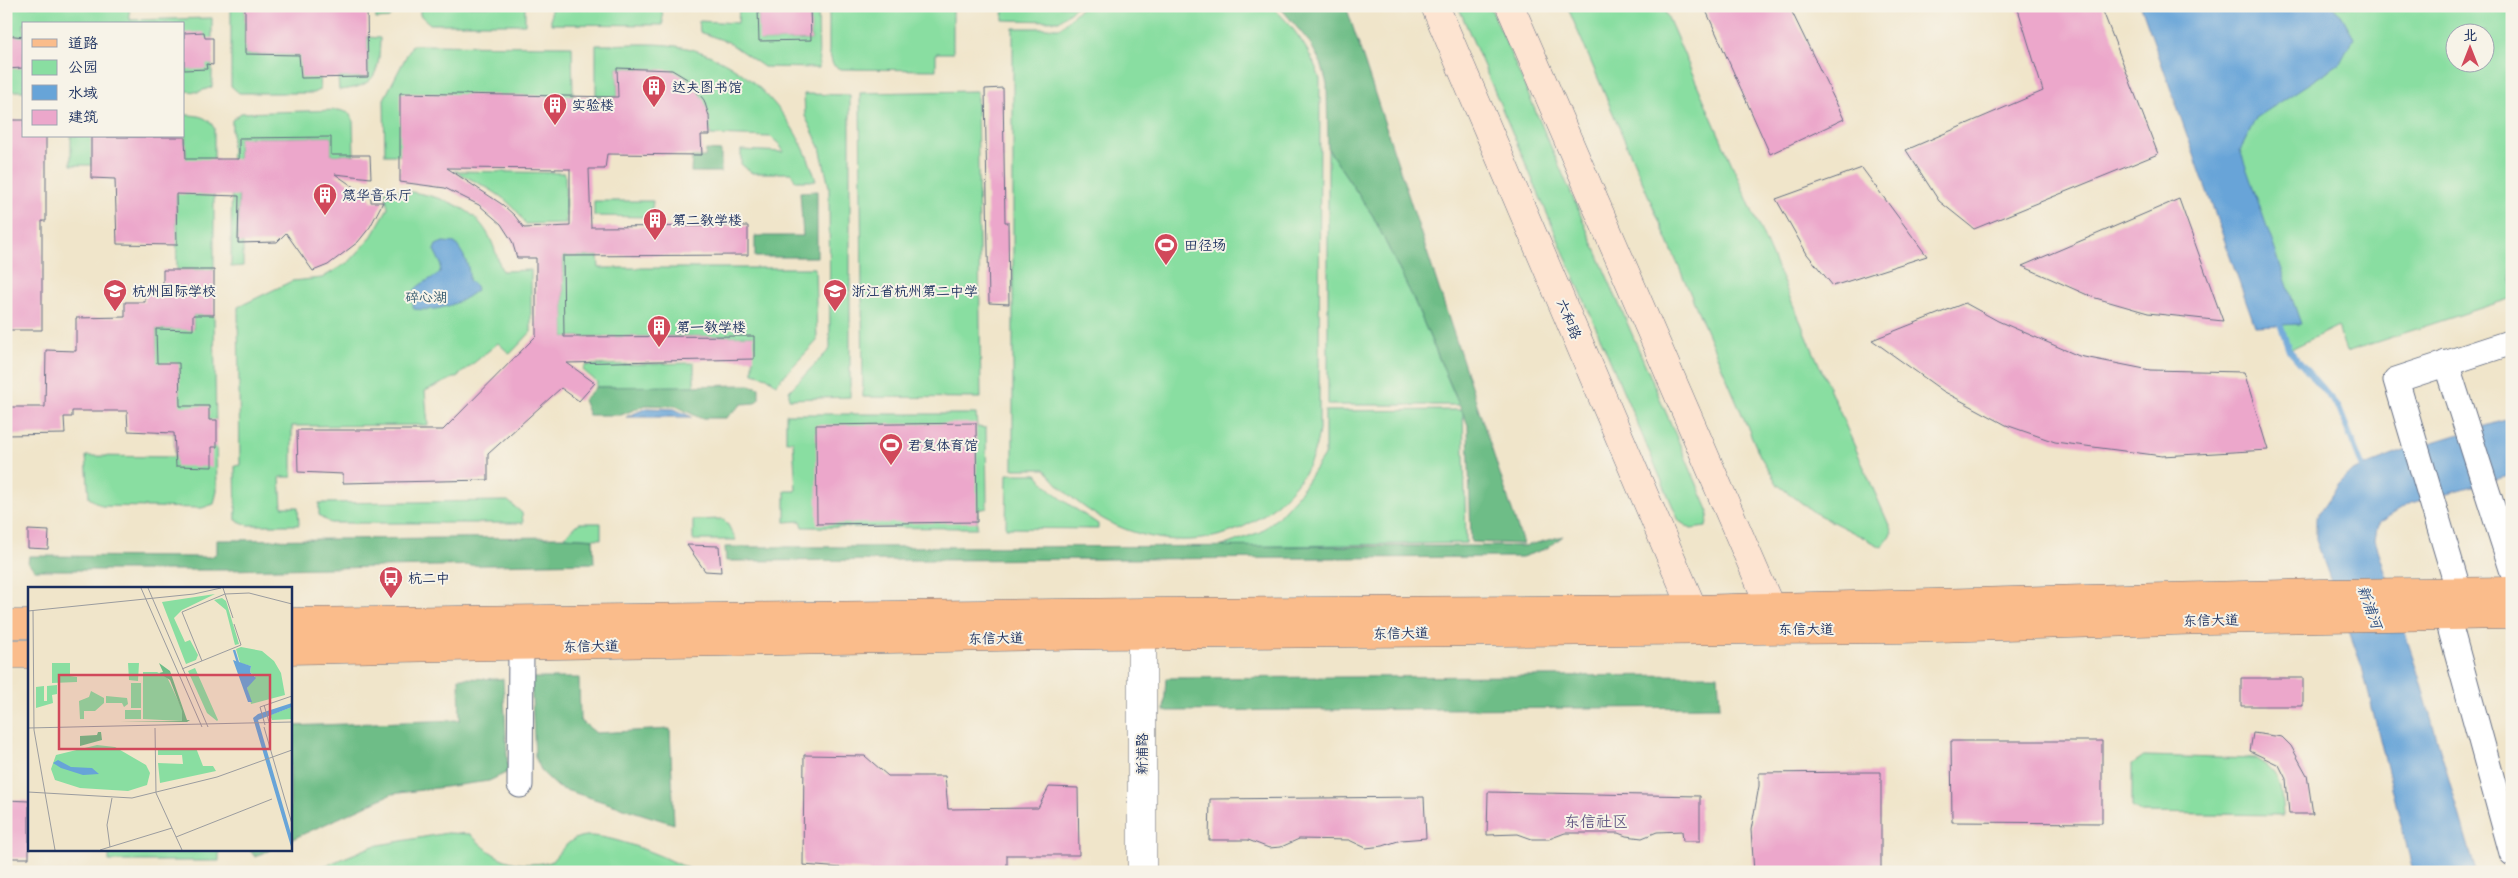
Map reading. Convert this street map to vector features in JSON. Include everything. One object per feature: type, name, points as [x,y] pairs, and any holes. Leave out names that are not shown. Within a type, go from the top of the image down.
[{"type":"main road","name":"六和路","points":[[1435,6],[1700,619]]},
{"type":"main road","points":[[1510,6],[1775,618]]},
{"type":"main road","name":"东信大道","points":[[1775,618],[1902,629],[2337,617],[2408,605],[2459,592],[2512,591]]},
{"type":"main road","name":"东信大道","points":[[291,650],[521,648],[1142,636],[1775,618],[2320,593],[2408,605],[2447,616],[2512,615]]},
{"type":"main road","name":"东信大道","points":[[291,622],[1143,612],[1700,619]]},
{"type":"main road","points":[[6,624],[28,624]]},
{"type":"main road","points":[[6,654],[28,654]]},
{"type":"street","points":[[2459,592],[2396,380],[2512,342]]},
{"type":"street","points":[[2446,364],[2512,568]]},
{"type":"street","points":[[2447,616],[2512,853]]},
{"type":"street","name":"新浦路","points":[[1142,636],[1142,872]]},
{"type":"street","points":[[520,786],[521,648]]},
{"type":"green space","points":[[6,6],[129,6],[130,20],[212,18],[212,87],[198,92],[185,91],[185,22],[22,22],[22,91],[6,91]]},
{"type":"green space","points":[[231,6],[245,6],[245,54],[299,55],[319,77],[320,90],[314,93],[239,93],[231,86]]},
{"type":"green space","points":[[376,6],[398,6],[398,8],[389,18],[376,19]]},
{"type":"green space","points":[[420,6],[525,6],[525,24],[430,24],[420,15]]},
{"type":"green space","points":[[739,6],[769,6],[769,9],[758,10],[760,41],[811,40],[810,6],[818,6],[819,68],[764,67],[728,42],[700,32],[699,21],[738,23]]},
{"type":"green space","points":[[829,6],[953,6],[953,53],[936,53],[936,70],[840,69],[833,65],[829,51]]},
{"type":"green space","points":[[1003,6],[1077,6],[1059,21],[1003,20]]},
{"type":"green space","name":"田径场","points":[[1083,6],[1271,6],[1287,21],[1300,39],[1312,58],[1320,79],[1319,430],[1317,442],[1311,461],[1301,478],[1280,501],[1252,522],[1221,535],[1189,540],[1157,538],[1125,529],[1095,514],[1068,494],[1045,469],[1013,469],[1013,28],[1060,28]]},
{"type":"green space","points":[[1279,6],[1346,6],[1523,544],[1471,542],[1468,425],[1413,298],[1373,216],[1328,149],[1327,84],[1321,63],[1310,43]]},
{"type":"green space","points":[[1458,6],[1490,6],[1709,512],[1706,527],[1691,529],[1679,521]]},
{"type":"green space","points":[[1567,6],[1663,6],[1892,532],[1882,547],[1815,513],[1778,485],[1760,456]]},
{"type":"green space","points":[[2332,6],[2512,6],[2512,298],[2346,352],[2338,326],[2289,350],[2240,150],[2255,118],[2340,63],[2340,13]]},
{"type":"green space","points":[[551,8],[662,9],[663,25],[551,24]]},
{"type":"green space","points":[[367,37],[380,38],[379,60],[374,75],[362,85],[339,90],[338,77],[368,77]]},
{"type":"green space","points":[[647,44],[676,46],[701,52],[724,62],[746,76],[782,113],[808,158],[816,181],[795,181],[792,173],[752,173],[741,164],[741,150],[784,152],[779,144],[771,137],[710,135],[707,113],[702,97],[693,85],[683,77],[670,72],[654,69],[617,68],[618,97],[596,97],[596,45]]},
{"type":"green space","points":[[412,45],[572,46],[573,96],[400,155],[385,155],[384,99]]},
{"type":"green space","points":[[977,91],[981,398],[863,397],[860,93]]},
{"type":"green space","points":[[804,94],[850,95],[850,397],[789,399],[789,391],[830,349],[829,187],[820,147],[805,116]]},
{"type":"green space","points":[[339,110],[349,113],[353,121],[354,155],[331,155],[331,137],[239,138],[238,242],[243,243],[243,266],[231,267],[232,120],[241,113]]},
{"type":"green space","points":[[185,115],[202,117],[209,121],[214,128],[214,270],[177,270],[176,194],[186,159]]},
{"type":"green space","points":[[71,138],[169,138],[91,165],[71,165]]},
{"type":"green space","points":[[1328,149],[1373,216],[1413,298],[1459,405],[1328,405]]},
{"type":"green space","points":[[706,150],[721,151],[721,172],[691,172],[692,157],[705,157]]},
{"type":"green space","points":[[454,171],[565,173],[566,223],[525,224],[512,206],[504,199],[484,186]]},
{"type":"green space","name":"碎心湖","points":[[402,190],[449,202],[470,213],[489,236],[502,271],[531,270],[531,332],[510,354],[498,343],[458,376],[425,391],[428,425],[292,426],[292,477],[280,477],[282,507],[298,507],[299,525],[248,525],[236,520],[235,466],[240,465],[238,307],[292,281],[322,278],[350,261],[370,239],[388,208],[385,191]]},
{"type":"green space","points":[[817,191],[817,257],[755,257],[755,236],[803,236],[800,192]]},
{"type":"green space","points":[[594,201],[653,201],[651,217],[594,216]]},
{"type":"green space","points":[[563,256],[598,256],[599,268],[815,268],[817,341],[776,384],[767,377],[753,373],[753,336],[564,337]]},
{"type":"green space","points":[[193,315],[214,315],[217,491],[214,504],[202,508],[102,506],[89,498],[86,456],[175,457],[174,433],[156,432],[156,329],[193,329]]},
{"type":"green space","points":[[694,363],[694,387],[596,387],[597,382],[583,370],[586,365]]},
{"type":"green space","points":[[750,385],[759,388],[759,399],[755,403],[742,404],[726,418],[700,418],[676,406],[646,405],[621,415],[589,415],[583,400],[596,387]]},
{"type":"green space","points":[[1463,410],[1466,543],[1220,547],[1260,532],[1278,517],[1297,496],[1325,454],[1325,411]]},
{"type":"green space","name":"君复体育馆","points":[[786,414],[976,414],[977,427],[986,428],[987,508],[978,510],[977,528],[803,527],[801,521],[785,522],[785,491],[796,491],[793,441],[786,441]]},
{"type":"green space","points":[[1007,474],[1037,474],[1058,496],[1098,524],[1098,529],[1006,528]]},
{"type":"green space","points":[[508,501],[522,513],[523,523],[330,523],[319,515],[319,503]]},
{"type":"green space","points":[[722,519],[727,523],[736,540],[693,540],[693,520]]},
{"type":"green space","points":[[579,523],[601,523],[601,539],[564,537]]},
{"type":"green space","points":[[1563,536],[1548,548],[1522,557],[726,561],[725,547],[1525,546]]},
{"type":"green space","points":[[564,537],[593,539],[594,563],[223,570],[35,570],[28,563],[29,556],[211,557],[217,553],[217,540]]},
{"type":"green space","points":[[1718,675],[1720,707],[1164,711],[1166,678]]},
{"type":"green space","points":[[459,678],[503,679],[508,772],[489,781],[392,794],[291,840],[291,726],[460,720]]},
{"type":"green space","points":[[531,678],[579,678],[580,720],[596,733],[670,729],[674,824],[559,788],[542,772],[535,757]]},
{"type":"green space","points":[[2144,756],[2256,759],[2276,776],[2280,789],[2283,815],[2141,813],[2132,806],[2132,764]]},
{"type":"green space","points":[[447,833],[470,834],[497,856],[516,863],[526,864],[551,862],[568,844],[580,837],[605,838],[638,847],[695,872],[310,872],[373,846]]},
{"type":"green space","points":[[109,850],[219,850],[219,861],[109,861]]},
{"type":"green space","points":[[250,850],[270,850],[255,857]]},
{"type":"water","points":[[2141,6],[2332,6],[2340,13],[2354,37],[2340,63],[2256,118],[2240,150],[2301,324],[2255,326]]},
{"type":"water","points":[[443,242],[455,243],[458,247],[467,265],[469,280],[476,286],[477,290],[462,300],[447,306],[423,310],[414,309],[412,301],[415,290],[440,272],[441,264],[434,250],[436,245]]},
{"type":"water","points":[[647,408],[674,409],[692,417],[626,417]]},
{"type":"water","name":"新浦河","points":[[2512,418],[2512,475],[2411,503],[2378,523],[2375,540],[2416,667],[2476,872],[2413,872],[2362,667],[2316,540],[2316,518],[2339,484],[2352,471],[2401,452]]},
{"type":"building","points":[[245,6],[367,6],[368,77],[301,78],[299,55],[245,54]]},
{"type":"building","points":[[769,6],[810,6],[811,40],[759,41],[758,9],[769,9]]},
{"type":"building","points":[[1704,6],[1789,6],[1844,119],[1770,154]]},
{"type":"building","points":[[2017,6],[2101,6],[2158,154],[1974,229],[1939,201],[1906,150],[2043,91]]},
{"type":"building","points":[[204,32],[205,38],[213,38],[213,65],[206,64],[207,69],[185,70],[185,33]]},
{"type":"building","points":[[6,35],[22,37],[22,68],[6,69]]},
{"type":"building","points":[[617,68],[672,70],[687,79],[704,100],[709,116],[710,135],[701,135],[702,155],[607,154],[605,169],[589,169],[591,227],[748,226],[748,255],[563,256],[564,337],[754,336],[754,359],[567,363],[595,383],[579,401],[561,388],[488,454],[488,480],[343,483],[343,474],[298,472],[297,430],[443,430],[536,336],[536,258],[517,258],[512,241],[501,224],[479,205],[445,188],[400,182],[400,93],[618,97]],"holes":[[[447,168],[570,169],[570,226],[524,228],[503,205]]]},
{"type":"building","points":[[1003,88],[1005,222],[1008,222],[1009,304],[989,303],[985,89]]},
{"type":"building","points":[[6,120],[22,120],[22,138],[46,138],[46,221],[42,221],[42,330],[6,330]]},
{"type":"building","points":[[185,137],[186,159],[239,159],[239,138],[331,137],[331,155],[370,155],[371,178],[335,174],[371,199],[371,202],[383,202],[370,227],[358,242],[328,265],[313,271],[286,233],[277,242],[238,243],[239,196],[176,194],[177,245],[117,244],[115,179],[91,178],[91,138]]},
{"type":"building","points":[[1862,168],[1927,256],[1833,286],[1807,254],[1776,199]]},
{"type":"building","points":[[2179,199],[2223,321],[2148,313],[2092,297],[2022,266]]},
{"type":"building","points":[[163,270],[214,270],[214,315],[193,315],[193,330],[156,329],[157,363],[179,363],[180,406],[209,406],[209,420],[217,420],[217,447],[212,447],[212,467],[176,466],[174,433],[128,431],[127,411],[72,411],[72,417],[64,417],[65,434],[6,435],[6,407],[45,407],[46,350],[76,351],[76,318],[125,317],[125,302],[145,302],[145,289],[163,289]]},
{"type":"building","points":[[1965,303],[1998,321],[2079,356],[2150,370],[2244,372],[2268,450],[2162,456],[2055,442],[2006,425],[1943,391],[1872,340]]},
{"type":"building","name":"君复体育馆","points":[[976,423],[977,522],[817,524],[816,425]]},
{"type":"building","points":[[28,530],[49,531],[48,549],[28,548]]},
{"type":"building","points":[[687,545],[719,546],[721,572],[705,571]]},
{"type":"building","points":[[2241,678],[2303,678],[2303,706],[2241,706]]},
{"type":"building","points":[[2253,733],[2282,737],[2291,746],[2307,775],[2313,814],[2289,814],[2286,779],[2279,765],[2250,751]]},
{"type":"building","points":[[1951,741],[2102,741],[2102,823],[1952,822]]},
{"type":"building","points":[[804,755],[865,756],[888,776],[945,776],[948,809],[1038,808],[1049,787],[1078,788],[1079,855],[1007,855],[1007,869],[870,872],[869,870],[803,865]]},
{"type":"building","points":[[1881,772],[1881,872],[1754,872],[1751,830],[1759,786],[1759,773]]},
{"type":"building","points":[[1488,792],[1700,796],[1700,841],[1683,841],[1682,831],[1657,832],[1642,838],[1618,833],[1565,833],[1549,839],[1532,839],[1518,834],[1487,835]]},
{"type":"building","points":[[1424,797],[1426,838],[1401,840],[1383,846],[1366,848],[1349,840],[1299,839],[1281,847],[1269,848],[1248,840],[1209,840],[1210,799]]},
{"type":"building","points":[[6,800],[28,801],[29,858],[6,858]]},
{"type":"waterway","points":[[2278,318],[2289,350],[2339,408],[2365,473]]},
{"type":"place","name":"达夫图书馆","points":[[654,108]]},
{"type":"place","name":"实验楼","points":[[555,126]]},
{"type":"place","name":"箴华音乐厅","points":[[325,216]]},
{"type":"place","name":"第二教学楼","points":[[655,241]]},
{"type":"place","name":"田径场","points":[[1166,266]]},
{"type":"place","name":"杭州国际学校","points":[[115,312]]},
{"type":"place","name":"浙江省杭州第二中学","points":[[835,312]]},
{"type":"place","name":"第一教学楼","points":[[659,348]]},
{"type":"place","name":"君复体育馆","points":[[891,466]]},
{"type":"place","name":"杭二中","points":[[391,599]]},
{"type":"district","name":"东信社区","points":[[1596,821]]}]
